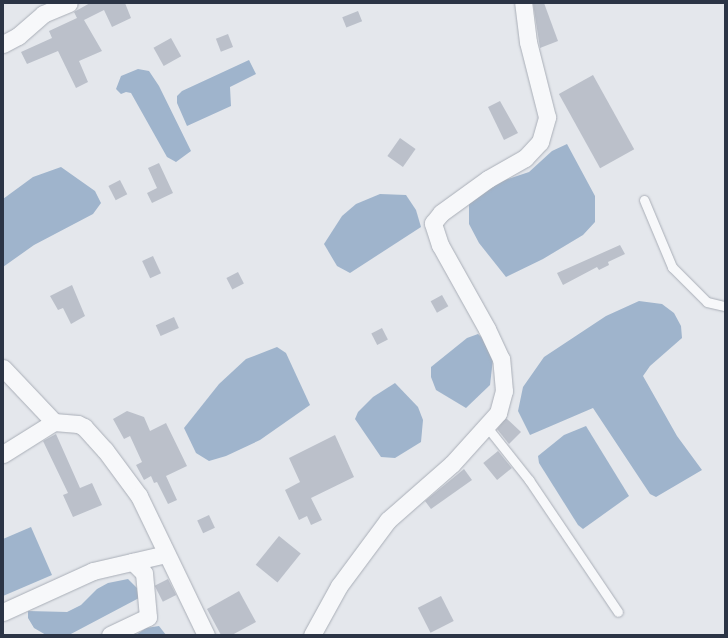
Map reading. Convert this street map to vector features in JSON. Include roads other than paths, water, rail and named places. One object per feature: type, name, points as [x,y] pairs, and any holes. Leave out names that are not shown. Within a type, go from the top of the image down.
[{"type":"street","points":[[3,44],[18,36],[43,14],[69,3]]},
{"type":"street","points":[[312,635],[340,586],[388,520],[452,464],[487,427],[498,413],[504,391],[501,359],[487,329],[440,245],[433,223],[441,214],[488,179],[525,158],[540,142],[547,117],[528,42],[523,3]]},
{"type":"street","points":[[3,368],[54,422]]},
{"type":"street","points":[[3,454],[54,422],[78,424],[105,450],[139,496],[157,530],[166,554],[206,635]]},
{"type":"street","points":[[3,612],[93,571],[166,554]]},
{"type":"street","points":[[110,635],[148,617],[144,573],[133,562]]},
{"type":"lane","points":[[644,200],[672,267],[707,302],[725,306]]},
{"type":"lane","points":[[487,427],[529,480],[618,612]]},
{"type":"water","points":[[249,60],[256,74],[230,87],[231,106],[187,126],[177,103],[177,96],[182,91]]},
{"type":"water","points":[[138,69],[149,71],[159,86],[191,151],[176,162],[167,157],[131,93],[126,92],[121,94],[116,89],[121,76]]},
{"type":"water","points":[[567,144],[595,196],[595,222],[583,235],[543,259],[506,277],[479,243],[469,224],[469,197],[490,185],[529,172],[552,151]]},
{"type":"water","points":[[61,167],[95,191],[101,203],[93,214],[34,245],[3,267],[3,199],[33,177]]},
{"type":"water","points":[[380,194],[406,195],[416,210],[421,227],[350,273],[337,266],[324,244],[342,216],[356,204]]},
{"type":"water","points":[[639,301],[662,304],[674,313],[681,326],[682,338],[650,366],[643,376],[677,436],[702,470],[656,497],[650,494],[593,408],[530,435],[518,411],[523,387],[544,357],[606,316]]},
{"type":"water","points":[[478,334],[488,343],[493,359],[490,385],[466,408],[436,390],[431,377],[431,367],[467,338]]},
{"type":"water","points":[[277,347],[286,353],[310,405],[260,440],[226,456],[209,461],[196,453],[184,428],[219,384],[246,359]]},
{"type":"water","points":[[395,383],[418,407],[423,420],[421,442],[395,458],[381,457],[355,419],[358,412],[373,397]]},
{"type":"water","points":[[586,426],[629,496],[583,529],[578,525],[539,463],[538,456],[564,435]]},
{"type":"water","points":[[31,527],[52,575],[3,596],[3,539]]},
{"type":"water","points":[[128,579],[137,588],[139,598],[69,635],[46,635],[34,628],[28,618],[28,611],[67,612],[81,605],[97,589],[108,583]]},
{"type":"water","points":[[159,626],[166,635],[136,635],[146,628]]}]
